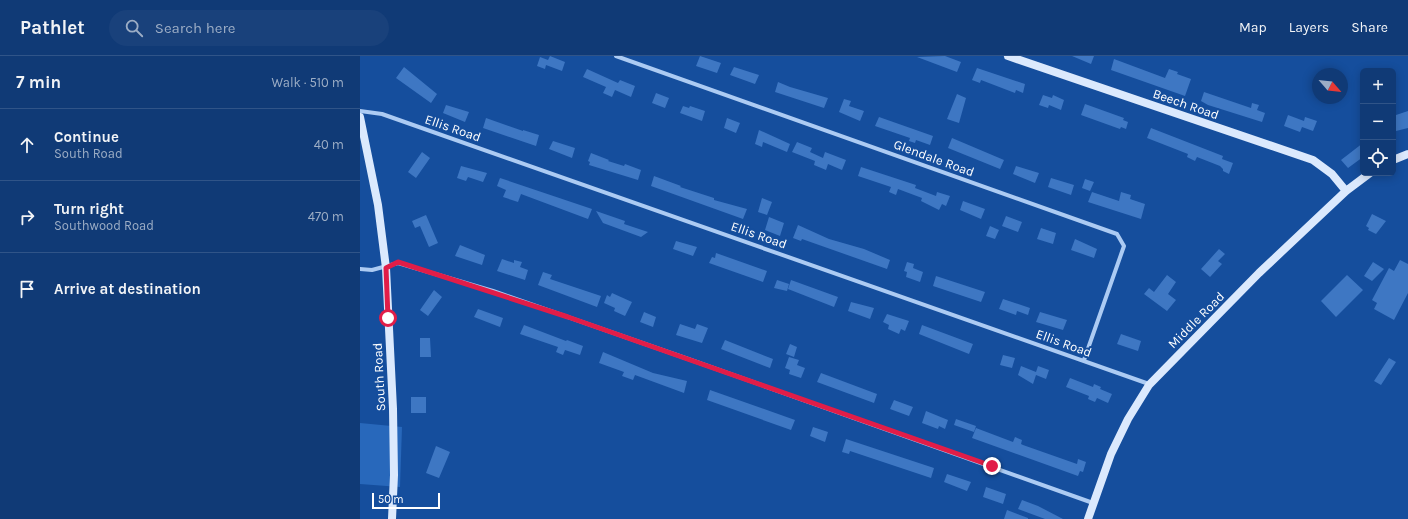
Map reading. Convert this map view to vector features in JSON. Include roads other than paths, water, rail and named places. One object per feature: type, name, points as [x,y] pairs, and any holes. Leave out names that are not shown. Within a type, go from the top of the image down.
[{"type":"street","name":"Glendale Road","points":[[616,56],[1117,234],[1124,246],[1084,360]]},
{"type":"street","name":"Beech Road","points":[[1008,56],[1313,160],[1332,174],[1346,191]]},
{"type":"street","name":"Ellis Road","points":[[360,111],[382,114],[1149,384]]},
{"type":"street","name":"South Road","points":[[360,117],[378,205],[386,268],[393,409],[394,476],[392,519]]},
{"type":"street","points":[[1396,159],[1408,154]]},
{"type":"street","name":"Middle Road","points":[[1088,519],[1111,454],[1128,419],[1149,384],[1259,274],[1346,191],[1366,176]]},
{"type":"street","points":[[360,269],[372,270],[386,268],[398,262],[493,292],[691,360],[1093,502]]}]
